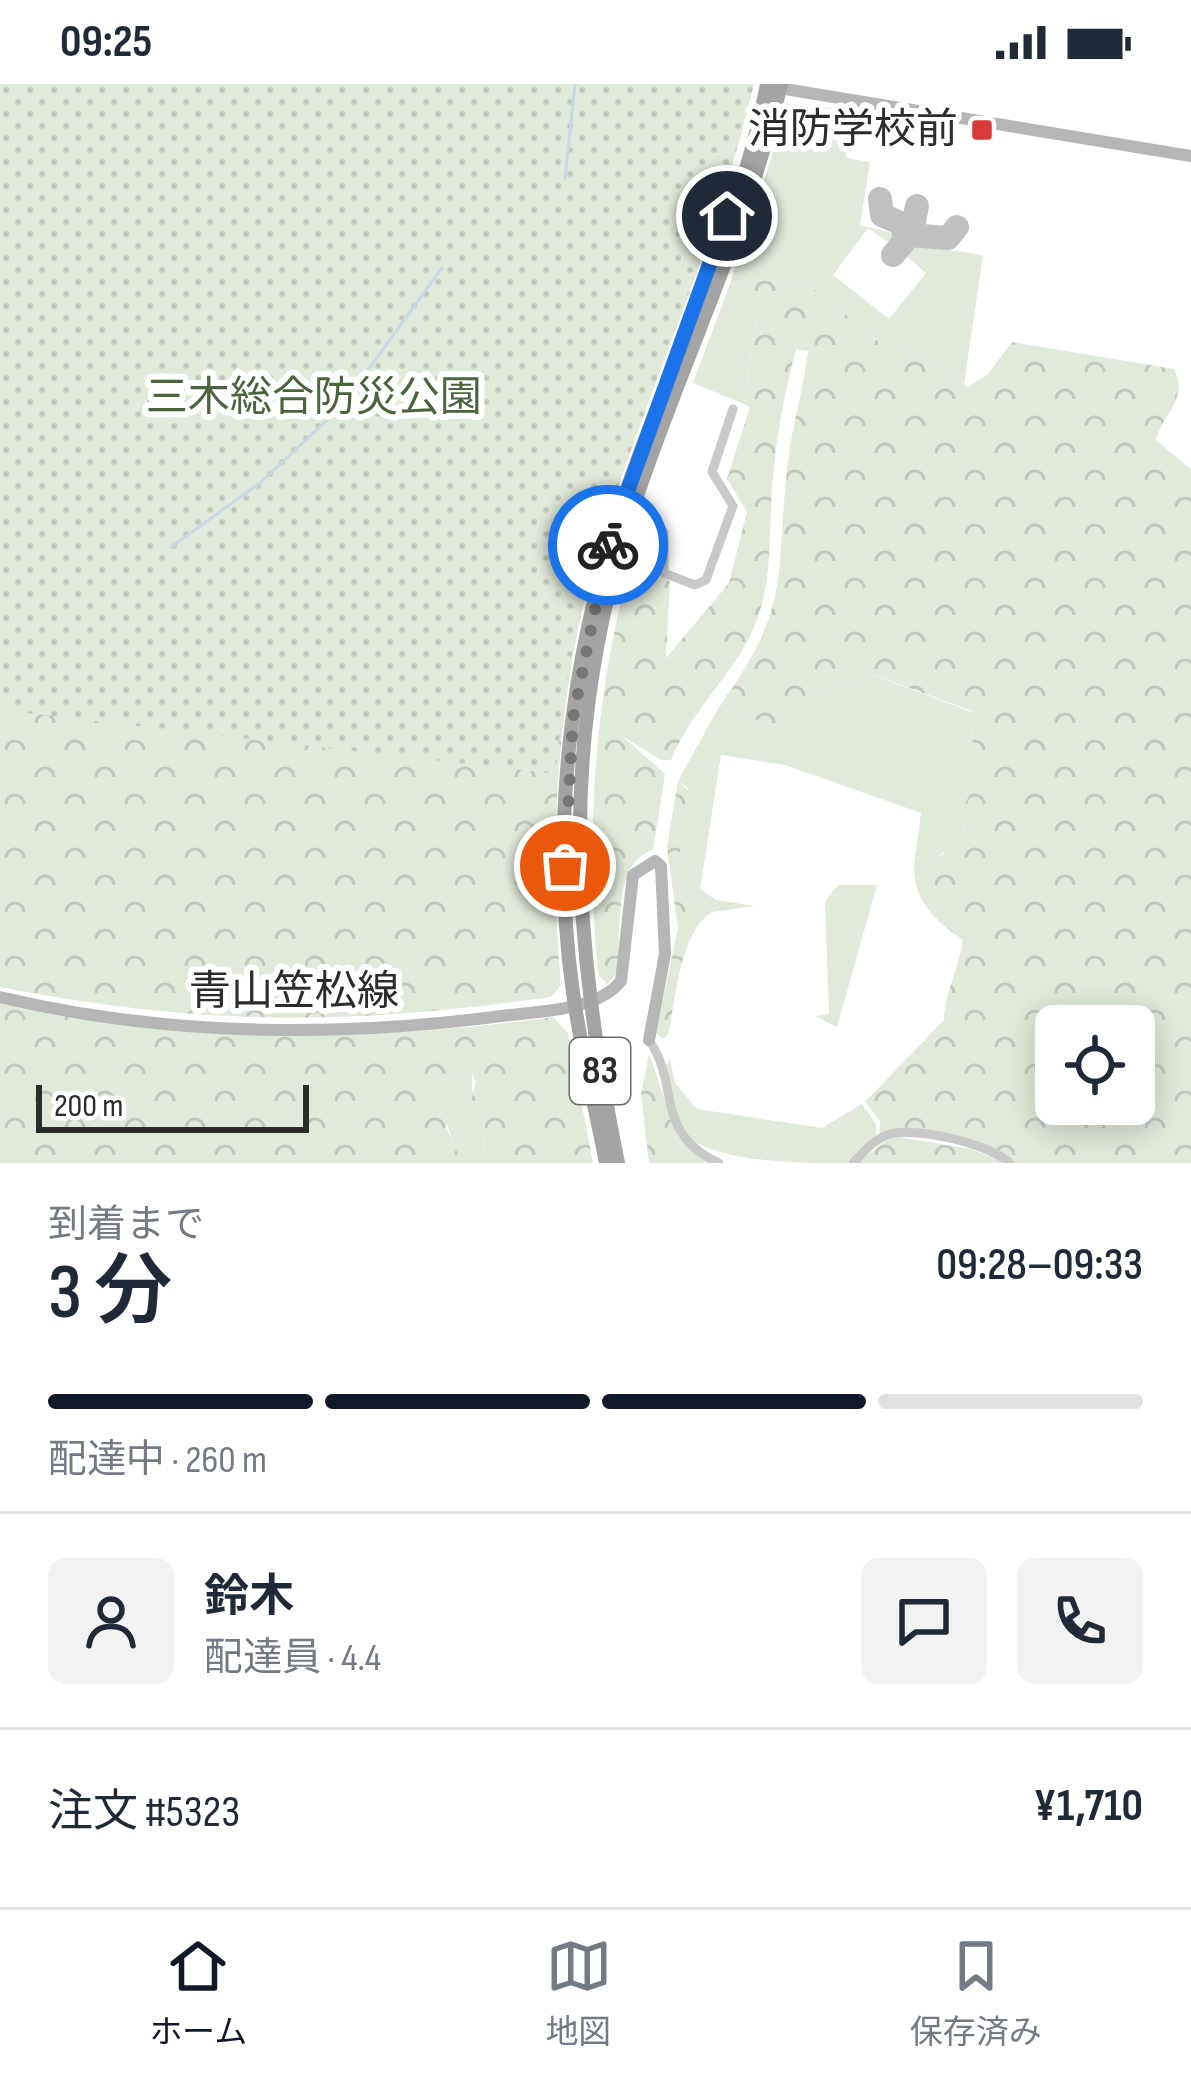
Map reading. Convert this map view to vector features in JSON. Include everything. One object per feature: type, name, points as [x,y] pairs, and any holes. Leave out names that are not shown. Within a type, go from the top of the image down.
[{"type":"main road","name":"83","points":[[618,1163],[582,1003],[578,917],[583,746],[603,617],[632,512],[751,190],[774,86]]},
{"type":"main road","name":"83","points":[[606,1163],[564,844],[570,745],[585,640],[615,524],[774,86]]},
{"type":"street","points":[[774,86],[1191,156]]},
{"type":"street","points":[[632,512],[654,520],[664,532],[664,573],[695,585],[706,580],[733,506],[712,472],[733,409]]},
{"type":"street","points":[[582,1003],[621,982],[633,875],[646,863],[659,862],[665,945],[649,1040],[660,1059],[678,1131],[692,1148],[719,1163]]},
{"type":"street","name":"青山笠松線","points":[[0,997],[154,1023],[308,1031],[416,1026],[582,1003]]},
{"type":"street","points":[[853,1163],[879,1139],[905,1133],[990,1152],[1010,1163]]},
{"type":"green space","name":"三木総合防災公園","points":[[0,84],[44,84],[628,449],[589,581],[564,713],[555,848],[561,985],[551,997],[408,1013],[275,1017],[143,1009],[0,987]]},
{"type":"green space","name":"三木総合防災公園","points":[[0,84],[754,84],[730,172],[612,507],[587,592],[567,681],[556,774],[0,710]]},
{"type":"green space","points":[[801,103],[852,112],[846,158],[870,162],[860,225],[896,234],[888,242],[868,228],[833,275],[889,319],[926,273],[907,257],[915,245],[983,255],[964,384],[913,348],[879,342],[812,287],[764,280],[730,284],[786,113]]},
{"type":"green space","points":[[764,280],[812,287],[879,342],[913,348],[968,387],[988,374],[1012,342],[1174,369],[1177,398],[1156,440],[1191,469],[1191,1163],[1014,1163],[926,1133],[879,1135],[880,1121],[865,1102],[944,1020],[961,950],[963,940],[942,924],[919,895],[914,870],[915,856],[934,860],[944,853],[944,839],[965,834],[960,814],[973,788],[961,777],[973,765],[972,711],[874,675],[868,683],[832,686],[775,726],[719,707],[743,671],[770,614],[780,563],[790,448],[808,351],[796,349],[785,397],[774,462],[766,582],[750,636],[671,760],[661,760],[622,736],[665,774],[653,850],[640,857],[624,884],[617,973],[607,984],[598,974],[593,859],[598,745],[614,633],[643,521],[655,531],[661,568],[670,582],[666,658],[729,583],[747,512],[727,479],[750,407],[744,404],[756,322],[728,289],[730,284]]},
{"type":"green space","points":[[728,289],[756,321],[744,404],[693,383]]},
{"type":"green space","points":[[873,675],[972,712],[974,788],[960,814],[965,835],[934,860],[915,856],[921,813],[785,765],[721,755],[700,889],[716,900],[755,906],[712,912],[677,876],[688,788],[678,781],[719,707],[775,726],[832,686],[868,683]]},
{"type":"green space","points":[[678,781],[688,790],[677,876],[712,912],[692,935],[668,1035],[662,1039],[656,1033],[678,928],[667,847]]},
{"type":"green space","points":[[838,885],[877,885],[837,1027],[815,1016],[829,1014],[825,902]]},
{"type":"green space","points":[[0,1003],[142,1023],[276,1033],[410,1031],[553,1017],[568,1033],[593,1163],[484,1163],[485,1124],[471,1101],[476,1082],[472,1073],[434,1080],[453,1107],[446,1127],[462,1163],[0,1163]]},
{"type":"green space","points":[[649,1054],[678,1137],[711,1163],[649,1163],[641,1094]]},
{"type":"green space","points":[[670,1059],[675,1083],[697,1109],[822,1128],[862,1104],[876,1124],[876,1137],[848,1163],[760,1159],[716,1151],[698,1144],[680,1127],[663,1070]]},
{"type":"green space","points":[[472,1073],[472,1090],[485,1124],[484,1163],[462,1163],[456,1154],[434,1080]]},
{"type":"green space","points":[[892,1136],[971,1149],[1006,1163],[857,1163]]},
{"type":"waterway","points":[[565,179],[575,84]]},
{"type":"waterway","points":[[171,547],[260,483],[341,407],[442,268]]},
{"type":"taxiway","points":[[880,199],[882,215],[902,224],[905,240]]},
{"type":"taxiway","points":[[893,255],[912,232],[917,206]]},
{"type":"taxiway","points":[[909,235],[948,238],[957,227]]},
{"type":"way so far","points":[[565,866],[573,718],[608,545]]},
{"type":"place","name":"消防学校前","points":[[982,130]]},
{"type":"route","points":[[608,545],[727,216]]}]
